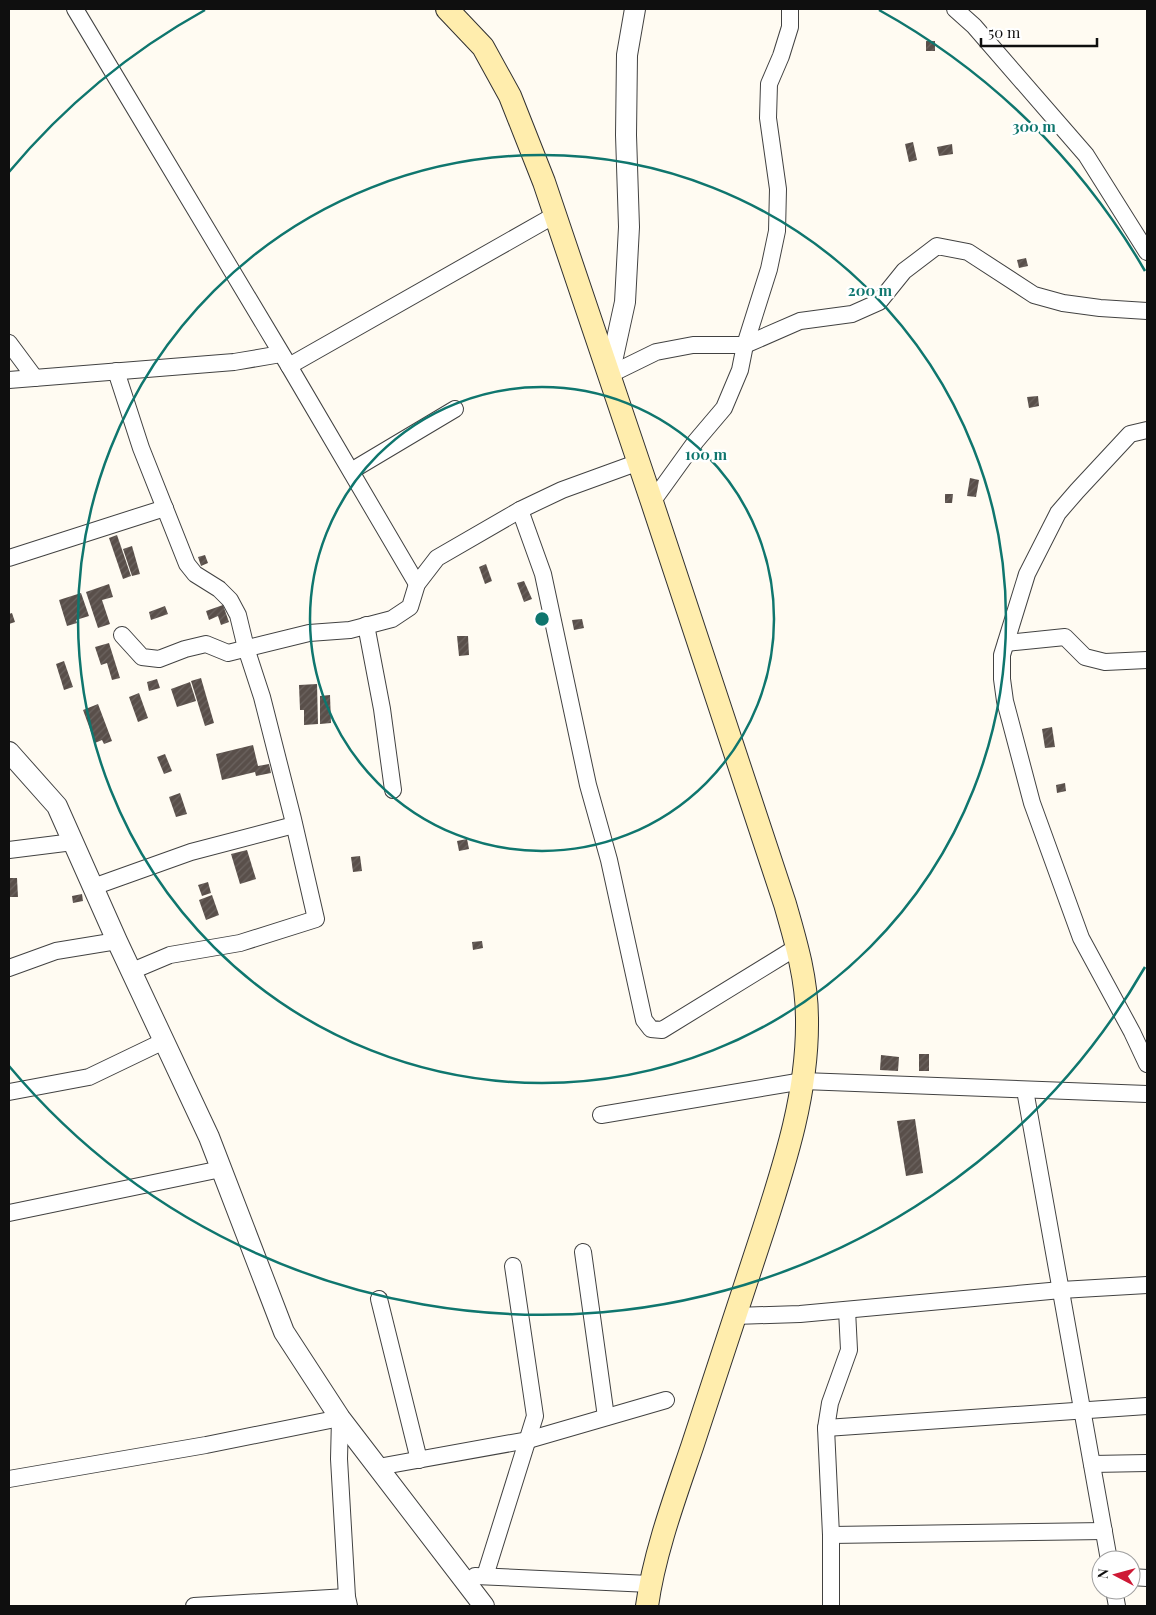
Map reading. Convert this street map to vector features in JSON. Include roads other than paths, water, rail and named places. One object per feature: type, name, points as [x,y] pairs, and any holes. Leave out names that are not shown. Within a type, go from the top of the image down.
[{"type":"main road","points":[[447,9],[483,47],[510,96],[544,182],[785,904],[798,946],[805,983],[807,1051],[796,1116],[780,1179],[678,1490],[650,1584],[646,1606]]},
{"type":"street","points":[[75,9],[417,584]]},
{"type":"street","points":[[609,375],[625,302],[629,227],[626,135],[627,55],[635,9]]},
{"type":"street","points":[[652,502],[696,441],[724,408],[740,370],[745,345],[769,268],[777,231],[778,189],[768,118],[769,84],[781,56],[790,27],[790,9]]},
{"type":"street","points":[[955,9],[974,26],[1086,155],[1147,252]]},
{"type":"street","points":[[9,380],[234,362],[285,360],[556,215]]},
{"type":"street","points":[[609,375],[656,352],[693,345],[745,345],[800,322],[852,314],[879,302],[904,271],[938,246],[968,252],[1034,295],[1063,303],[1147,311]]},
{"type":"street","points":[[9,343],[35,378]]},
{"type":"street","points":[[116,371],[140,448],[187,564],[195,574],[219,589],[230,600],[238,615],[246,648],[262,697],[316,920],[240,943],[170,955],[132,971]]},
{"type":"street","points":[[351,471],[455,409]]},
{"type":"street","points":[[1147,430],[1130,434],[1058,513],[1027,574],[1002,655],[1004,701],[1032,803],[1045,842],[1081,938],[1132,1032],[1147,1064]]},
{"type":"street","points":[[122,635],[142,657],[159,659],[185,649],[206,644],[228,654],[309,633],[350,630],[392,620],[410,607],[417,584],[437,558],[520,510],[562,490],[639,462]]},
{"type":"street","points":[[9,558],[165,508]]},
{"type":"street","points":[[520,510],[542,574],[588,785],[609,860],[644,1020],[652,1029],[662,1030],[798,946]]},
{"type":"street","points":[[366,625],[382,709],[393,790]]},
{"type":"street","points":[[1006,643],[1065,637],[1085,657],[1105,662],[1147,660]]},
{"type":"street","points":[[9,752],[57,806],[117,941],[209,1137],[284,1332],[340,1418],[484,1606]]},
{"type":"street","points":[[93,887],[190,852],[294,825]]},
{"type":"street","points":[[9,850],[73,842]]},
{"type":"street","points":[[9,968],[56,951],[117,941]]},
{"type":"street","points":[[9,1092],[89,1077],[164,1041]]},
{"type":"street","points":[[601,1115],[803,1081],[1147,1094]]},
{"type":"street","points":[[1025,1090],[1107,1550]]},
{"type":"street","points":[[9,1213],[221,1169]]},
{"type":"street","points":[[583,1252],[606,1417]]},
{"type":"street","points":[[485,1576],[535,1416],[513,1266]]},
{"type":"street","points":[[735,1316],[800,1314],[1061,1290],[1147,1286]]},
{"type":"street","points":[[379,1299],[420,1460]]},
{"type":"street","points":[[831,1606],[831,1535],[826,1428],[830,1403],[849,1350],[847,1310]]},
{"type":"street","points":[[378,1467],[528,1440],[666,1400]]},
{"type":"street","points":[[826,1428],[1147,1406]]},
{"type":"street","points":[[9,1479],[206,1445],[340,1418]]},
{"type":"street","points":[[194,1606],[348,1602],[340,1459],[340,1418]]},
{"type":"street","points":[[1092,1464],[1147,1463]]},
{"type":"street","points":[[831,1535],[1104,1531]]},
{"type":"street","points":[[460,1575],[650,1584]]}]
